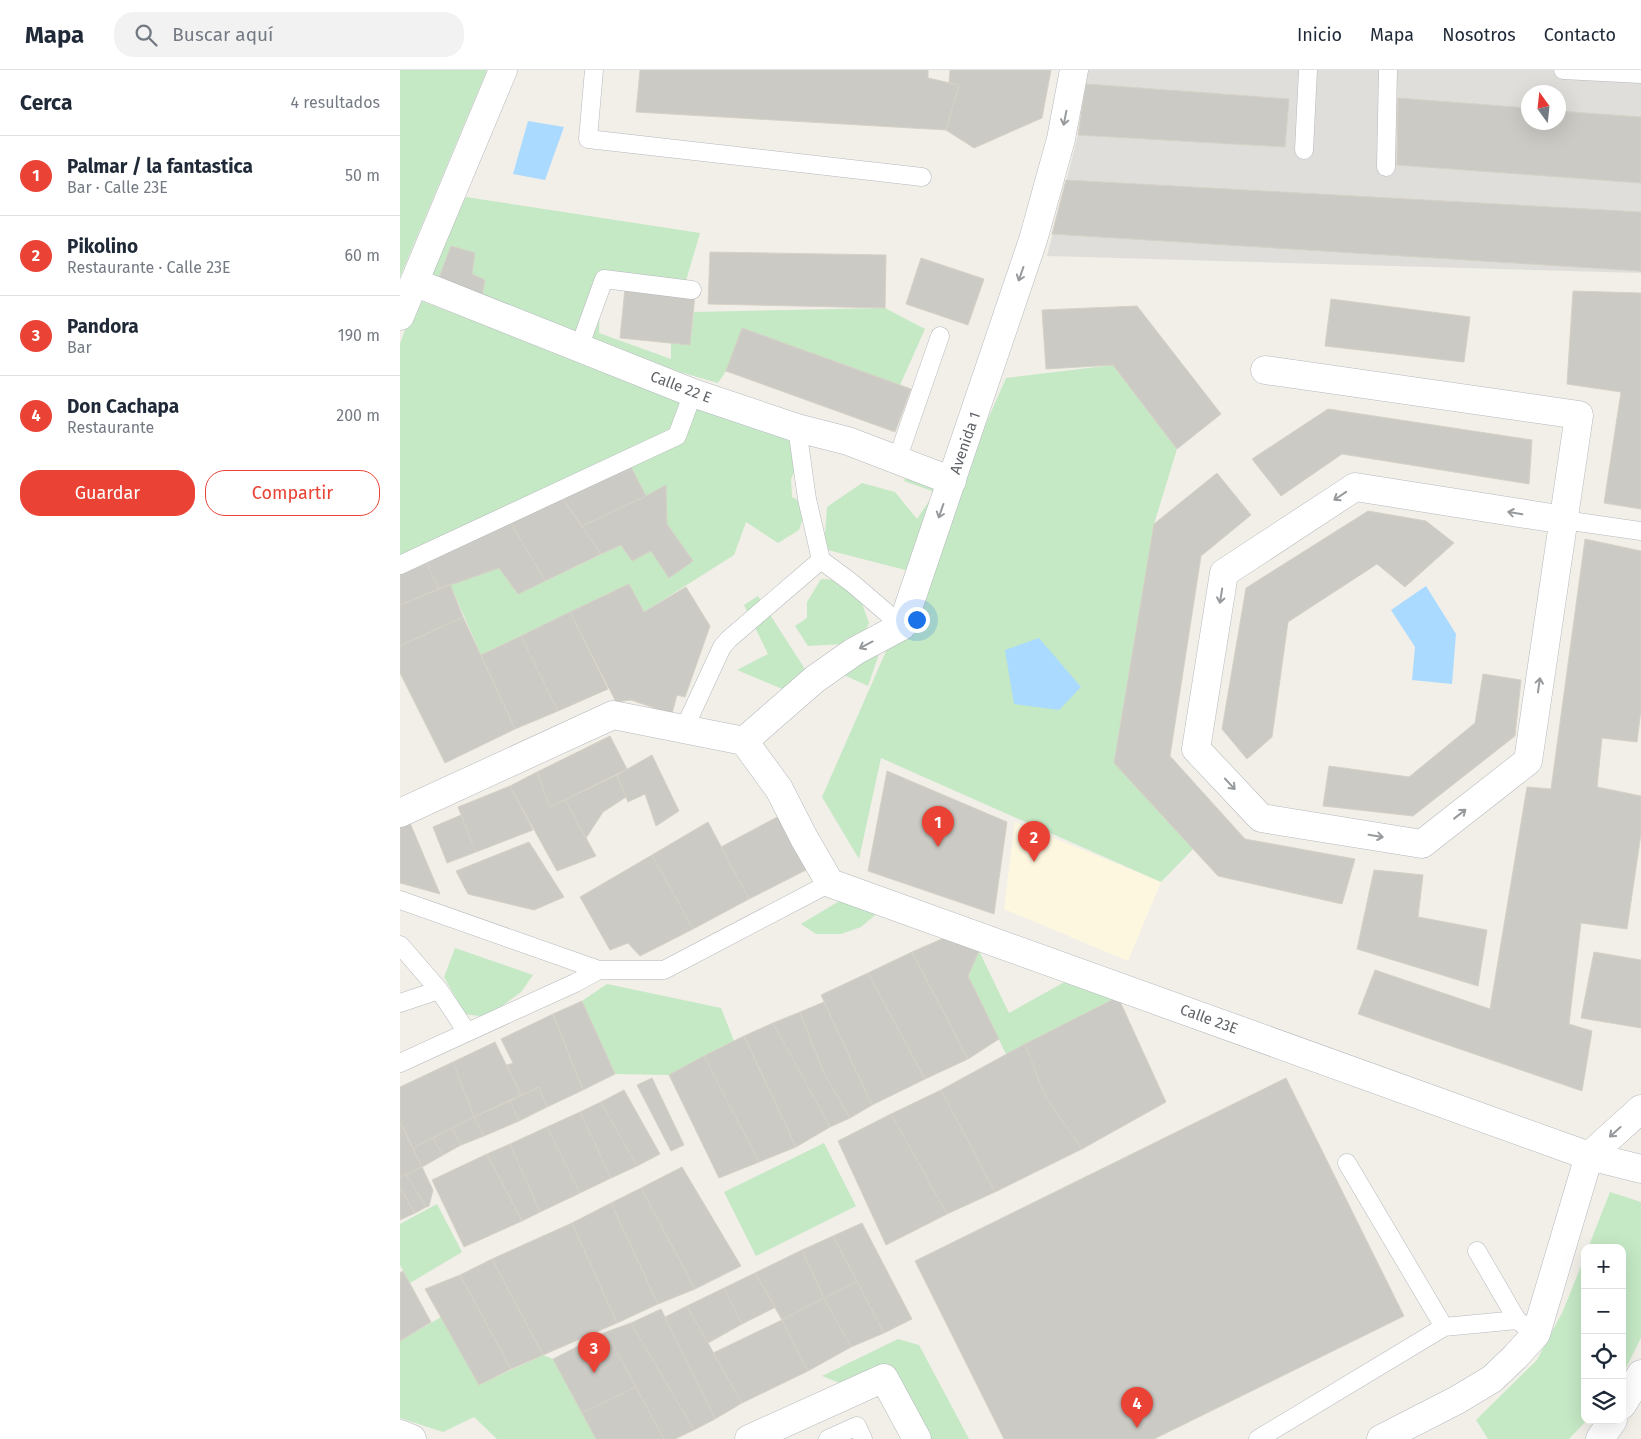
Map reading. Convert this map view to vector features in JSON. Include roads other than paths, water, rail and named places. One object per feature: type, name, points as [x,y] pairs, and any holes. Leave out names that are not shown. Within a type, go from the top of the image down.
[{"type":"street","points":[[400,316],[503,70]]},
{"type":"street","name":"Avenida 1","points":[[902,626],[1033,240],[1061,139],[1074,70]]},
{"type":"street","name":"Calle 22 E","points":[[414,282],[693,393],[797,428],[848,440],[952,481]]},
{"type":"street","points":[[1266,370],[1579,415],[1564,520],[1528,761],[1422,844],[1261,818],[1196,749],[1224,573],[1355,487],[1564,520]]},
{"type":"street","points":[[744,741],[815,679],[855,651],[902,626]]},
{"type":"street","points":[[400,813],[613,715],[744,741],[779,789],[830,883]]},
{"type":"street","name":"Calle 23E","points":[[830,883],[1589,1156],[1641,1169]]},
{"type":"street","points":[[1381,1439],[1458,1400],[1492,1379],[1515,1357],[1589,1156],[1641,1108]]},
{"type":"street","points":[[1626,1398],[1641,1374]]},
{"type":"street","points":[[750,1439],[884,1378],[917,1439]]},
{"type":"street","points":[[1600,1439],[1610,1424]]},
{"type":"street","points":[[400,1434],[412,1439]]},
{"type":"lane","points":[[594,70],[588,138],[922,177]]},
{"type":"lane","points":[[1304,150],[1308,70]]},
{"type":"lane","points":[[1386,167],[1388,70]]},
{"type":"lane","points":[[1563,70],[1641,74]]},
{"type":"lane","points":[[579,348],[604,279],[692,290]]},
{"type":"lane","points":[[897,460],[940,336]]},
{"type":"lane","points":[[400,565],[677,436],[693,393]]},
{"type":"lane","points":[[797,428],[807,499],[821,560],[902,626]]},
{"type":"lane","points":[[1564,520],[1641,531]]},
{"type":"lane","points":[[684,729],[722,647],[821,560]]},
{"type":"lane","points":[[400,900],[599,970],[664,970],[830,883]]},
{"type":"lane","points":[[400,945],[439,990],[467,1032]]},
{"type":"lane","points":[[400,1063],[575,983],[599,970]]},
{"type":"lane","points":[[400,1003],[439,990]]},
{"type":"lane","points":[[1347,1163],[1444,1327]]},
{"type":"lane","points":[[1477,1251],[1526,1327]]},
{"type":"lane","points":[[1258,1439],[1444,1327],[1526,1327]]},
{"type":"lane","points":[[828,1439],[857,1426],[864,1439]]},
{"type":"water","points":[[528,121],[564,127],[545,180],[513,174]]},
{"type":"water","points":[[1426,586],[1456,634],[1452,684],[1412,680],[1415,647],[1391,610]]},
{"type":"water","points":[[1039,638],[1081,687],[1059,710],[1014,704],[1005,650]]},
{"type":"place","name":"Palmar / la fantastica","points":[[938,847]]},
{"type":"place","name":"Pikolino","points":[[1034,862]]},
{"type":"place","name":"Pandora","points":[[594,1373]]},
{"type":"place","name":"Don Cachapa","points":[[1137,1428]]}]
